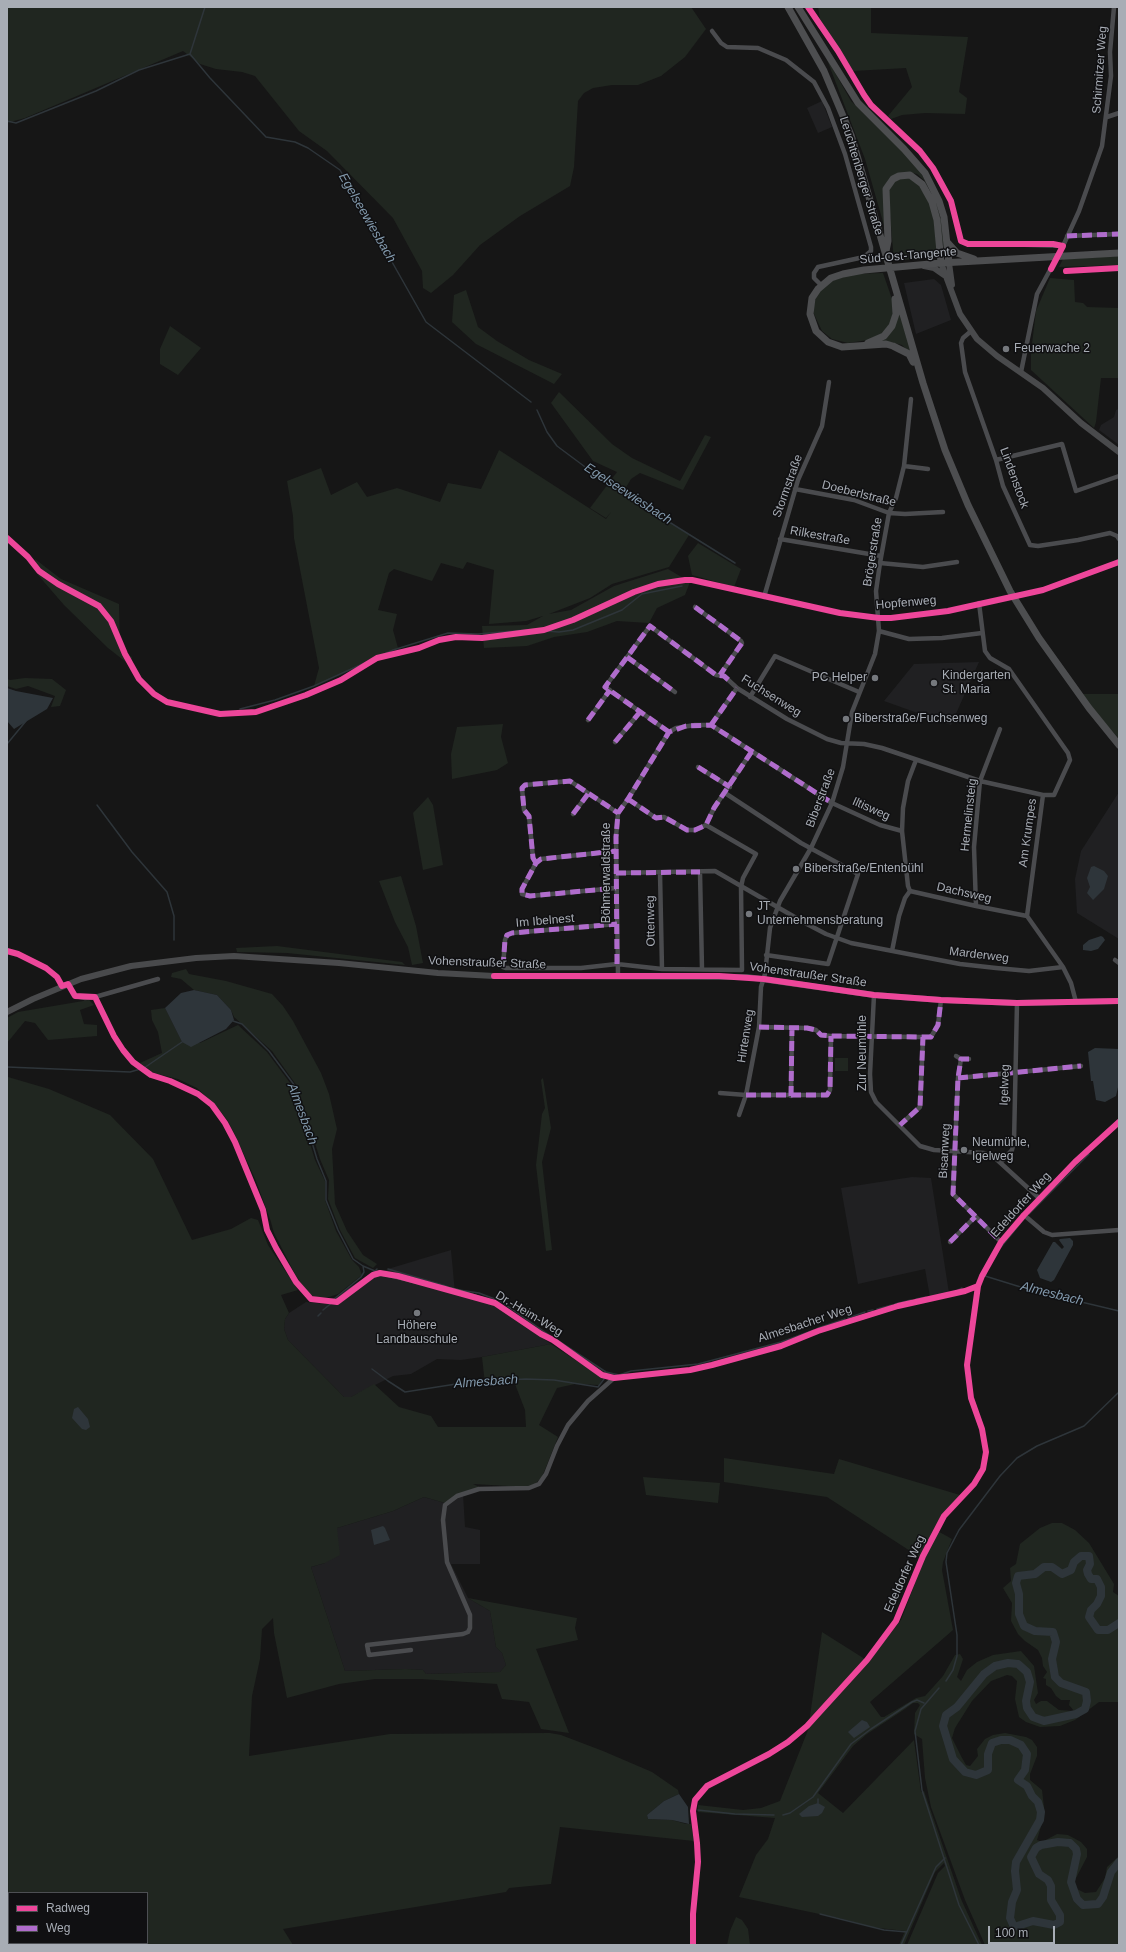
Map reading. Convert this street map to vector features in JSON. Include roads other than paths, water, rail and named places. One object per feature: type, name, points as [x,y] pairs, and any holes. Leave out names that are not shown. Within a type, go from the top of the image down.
[{"type":"main road","points":[[788,7],[812,46],[843,114],[858,157],[922,383],[945,450],[968,505],[1010,591],[1068,680],[1119,745]]},
{"type":"main road","points":[[798,7],[858,103],[904,149],[925,173],[939,201],[948,242],[945,263],[946,277],[954,301],[970,332],[987,348],[1043,388],[1081,423],[1119,452]]},
{"type":"main road","points":[[886,255],[888,241],[886,189],[893,179],[899,176],[910,175],[922,184],[932,202],[954,301]]},
{"type":"main road","points":[[948,242],[957,253],[978,261]]},
{"type":"main road","name":"Süd-Ost-Tangente","points":[[821,285],[843,274],[919,265],[1119,252]]},
{"type":"main road","points":[[919,265],[934,268],[946,277]]},
{"type":"main road","points":[[861,346],[884,336],[892,326],[896,314],[894,283]]},
{"type":"main road","points":[[821,285],[811,303],[811,320],[816,331],[832,344],[842,347],[886,344],[902,349],[909,354],[922,383]]},
{"type":"main road","name":"Vohenstraußer Straße","points":[[7,1012],[62,986],[132,966],[196,958],[234,956],[324,961],[438,973],[484,975],[719,976],[764,979],[874,995],[941,1000],[1018,1003],[1119,1001]]},
{"type":"street","name":"Schirmitzer Weg","points":[[1021,372],[1034,302],[1063,246],[1097,160],[1107,118],[1111,76],[1110,52],[1114,7]]},
{"type":"street","name":"Leuchtenberger Straße","points":[[712,31],[727,47],[758,48],[790,63],[814,82],[828,108],[845,154],[871,251],[864,257],[818,267],[814,273],[814,278],[821,285]]},
{"type":"street","points":[[1107,118],[1119,113]]},
{"type":"street","points":[[1067,236],[1119,234]]},
{"type":"street","points":[[1001,244],[1053,244],[1063,246]]},
{"type":"street","name":"Lindenstock","points":[[970,332],[963,338],[961,347],[978,411],[996,460],[1003,486],[1030,545],[1038,546],[1078,540],[1110,533],[1118,536],[1119,538]]},
{"type":"street","name":"Stormstraße","points":[[764,597],[795,489],[822,426],[829,382]]},
{"type":"street","name":"Brögerstraße","points":[[879,618],[876,591],[881,556],[889,513],[896,498],[904,466],[911,399]]},
{"type":"street","points":[[996,460],[1062,444],[1076,491],[1119,476]]},
{"type":"street","points":[[904,466],[928,469]]},
{"type":"street","name":"Doeberlstraße","points":[[795,489],[854,500],[889,513],[905,514],[943,512]]},
{"type":"street","name":"Rilkestraße","points":[[780,539],[881,556]]},
{"type":"street","points":[[880,563],[923,567],[957,562]]},
{"type":"street","name":"Hopfenweg","points":[[692,580],[840,613],[879,618],[928,614],[1043,590],[1119,562]]},
{"type":"street","name":"Am Krumpes","points":[[979,603],[985,651],[990,658],[1009,669],[1068,753],[1070,760],[1054,795],[1043,795],[1027,916]]},
{"type":"street","points":[[695,607],[742,643],[720,675]]},
{"type":"street","name":"Biberstraße","points":[[764,979],[770,928],[777,908],[811,848],[832,803],[843,767],[852,712],[875,654],[879,631],[879,618]]},
{"type":"street","name":"Fuchsenweg","points":[[610,690],[605,687],[650,626],[716,675],[724,676],[750,697],[808,730],[835,742],[864,744],[882,748],[980,781],[1043,795]]},
{"type":"street","points":[[879,631],[909,638],[942,638],[982,633]]},
{"type":"street","points":[[750,697],[775,656],[859,692]]},
{"type":"street","points":[[627,657],[675,692]]},
{"type":"street","points":[[711,726],[737,688]]},
{"type":"street","points":[[588,720],[610,690],[669,732],[686,726],[711,726],[832,803]]},
{"type":"street","points":[[615,742],[640,712]]},
{"type":"street","name":"Hermelinsteig","points":[[976,906],[974,847],[980,781],[1000,729]]},
{"type":"street","name":"Böhmerwaldstraße","points":[[618,975],[616,851],[618,812],[628,799],[669,732]]},
{"type":"street","points":[[628,799],[656,818],[664,817],[687,830],[695,830],[706,825],[714,808],[730,787],[752,751]]},
{"type":"street","points":[[892,951],[899,916],[905,898],[910,891],[908,886],[902,832],[903,808],[908,782],[916,760]]},
{"type":"street","points":[[698,767],[730,787]]},
{"type":"street","points":[[536,863],[533,858],[528,816],[524,810],[522,788],[525,785],[570,781],[618,812]]},
{"type":"street","points":[[725,793],[811,848],[858,874],[838,938],[828,964],[766,955]]},
{"type":"street","points":[[573,814],[588,794]]},
{"type":"street","name":"Iltisweg","points":[[832,803],[880,825],[902,832]]},
{"type":"street","points":[[706,825],[756,854],[741,887]]},
{"type":"street","points":[[616,851],[541,859],[536,863],[522,889],[522,894],[530,896],[616,888]]},
{"type":"street","name":"Marderweg","points":[[616,873],[715,871],[777,908],[838,938],[863,946],[960,964],[1029,971],[1063,967]]},
{"type":"street","points":[[700,872],[702,969]]},
{"type":"street","name":"Ottenweg","points":[[660,873],[662,968]]},
{"type":"street","name":"Vohenstraußer Straße","points":[[503,966],[506,968],[581,968],[617,964],[662,968],[742,970],[741,887]]},
{"type":"street","name":"Dachsweg","points":[[910,891],[1027,916]]},
{"type":"street","points":[[1027,916],[1063,967],[1071,983],[1076,1002]]},
{"type":"street","name":"Im Ibelnest","points":[[503,966],[505,940],[507,935],[512,933],[617,924]]},
{"type":"street","points":[[7,951],[18,954],[46,968],[57,977],[62,986]]},
{"type":"street","points":[[68,984],[76,996],[95,997],[158,979]]},
{"type":"street","name":"Hirtenweg","points":[[739,1114],[746,1095],[759,1027],[764,979]]},
{"type":"street","name":"Zur Neumühle","points":[[874,995],[871,1092],[879,1105],[920,1146],[934,1150],[984,1153],[1001,1162],[1040,1199]]},
{"type":"street","points":[[95,997],[114,1036]]},
{"type":"street","points":[[759,1027],[807,1028],[816,1030],[821,1035],[831,1036],[931,1038],[938,1025],[941,1000]]},
{"type":"street","name":"Igelweg","points":[[1001,1162],[1012,1150],[1018,1003]]},
{"type":"street","points":[[791,1096],[792,1028]]},
{"type":"street","points":[[720,1093],[824,1097],[829,1094],[831,1036]]},
{"type":"street","points":[[900,1125],[920,1107],[923,1037]]},
{"type":"street","points":[[956,1056],[962,1059],[969,1059]]},
{"type":"street","name":"Bisamweg","points":[[962,1059],[958,1078],[953,1194],[1001,1242]]},
{"type":"street","points":[[958,1078],[1081,1066]]},
{"type":"street","name":"Edeldorfer Weg","points":[[693,1945],[693,1914],[698,1862],[698,1843],[693,1811],[695,1800],[707,1786],[769,1754],[793,1738],[813,1720],[867,1660],[896,1621],[923,1556],[944,1516],[981,1473],[986,1452],[982,1429],[971,1398],[967,1365],[978,1286],[986,1266],[1001,1242],[1024,1215],[1075,1162],[1119,1122]]},
{"type":"street","points":[[1024,1215],[1044,1232],[1052,1235],[1119,1230]]},
{"type":"street","points":[[950,1242],[975,1217]]},
{"type":"street","name":"Dr.-Heim-Weg","points":[[380,1273],[457,1291],[495,1303],[541,1334],[553,1340],[602,1375],[614,1378]]},
{"type":"street","name":"Almesbacher Weg","points":[[614,1378],[690,1370],[712,1365],[781,1346],[818,1331],[898,1306],[965,1291],[978,1286]]},
{"type":"street","points":[[411,1650],[369,1656],[367,1645],[463,1634],[468,1632],[470,1628],[470,1615],[447,1562],[443,1520],[445,1505],[456,1496],[479,1489],[529,1488],[539,1484],[546,1474],[557,1446],[568,1425],[588,1401],[614,1378]]},
{"type":"waterway","name":"Egelseewiesbach","points":[[205,7],[190,54],[210,78],[266,137],[295,142],[308,148],[340,170],[426,322],[531,402]]},
{"type":"waterway","points":[[7,121],[16,123],[96,91],[139,70],[190,54]]},
{"type":"waterway","name":"Egelseewiesbach","points":[[537,410],[547,432],[557,446],[608,484],[735,563]]},
{"type":"waterway","points":[[546,631],[559,632],[573,630],[622,610],[642,594],[682,586]]},
{"type":"waterway","points":[[240,709],[275,700],[314,686],[393,650],[448,633],[478,634],[537,629]]},
{"type":"waterway","points":[[7,744],[26,721]]},
{"type":"waterway","points":[[97,805],[132,852],[167,892],[174,916],[174,940]]},
{"type":"waterway","name":"Almesbach","points":[[233,1021],[242,1024],[269,1051],[295,1086],[317,1159],[326,1181],[326,1200],[338,1230],[353,1259],[363,1266],[375,1271],[377,1269]]},
{"type":"waterway","name":"Almesbach","points":[[7,1067],[130,1072],[144,1068],[182,1042]]},
{"type":"waterway","points":[[1029,1214],[1089,1154]]},
{"type":"waterway","points":[[1001,1247],[1024,1219]]},
{"type":"waterway","name":"Almesbach","points":[[326,1300],[334,1299],[361,1277],[364,1272],[363,1266]]},
{"type":"waterway","points":[[388,1269],[446,1286]]},
{"type":"waterway","name":"Almesbach","points":[[987,1271],[985,1276],[1027,1289],[1119,1311]]},
{"type":"waterway","name":"Almesbach","points":[[323,1310],[349,1289],[374,1272]]},
{"type":"waterway","name":"Almesbach","points":[[958,1290],[962,1288]]},
{"type":"waterway","points":[[459,1290],[479,1293],[500,1301],[552,1337]]},
{"type":"waterway","name":"Almesbach","points":[[916,1299],[926,1297]]},
{"type":"waterway","name":"Almesbach","points":[[895,1304],[911,1300]]},
{"type":"waterway","name":"Almesbach","points":[[877,1309],[892,1305]]},
{"type":"waterway","name":"Almesbach","points":[[868,1311],[873,1310]]},
{"type":"waterway","name":"Almesbach","points":[[848,1318],[865,1312]]},
{"type":"waterway","name":"Almesbach","points":[[318,1316],[321,1313]]},
{"type":"waterway","name":"Almesbach","points":[[818,1328],[845,1319]]},
{"type":"waterway","name":"Almesbach","points":[[557,1340],[606,1372],[619,1375],[631,1371],[698,1364],[781,1342],[814,1330]]},
{"type":"waterway","name":"Almesbach","points":[[372,1369],[405,1392],[469,1382],[526,1379],[554,1380],[598,1387],[604,1379]]},
{"type":"waterway","points":[[946,1681],[953,1670],[957,1656],[957,1635],[946,1562],[947,1553],[959,1530],[1000,1476],[1017,1458],[1037,1446],[1084,1426],[1119,1392]]},
{"type":"waterway","points":[[1119,1623],[1108,1630],[1098,1630],[1089,1617],[1091,1610],[1097,1604],[1101,1596],[1101,1587],[1097,1579],[1091,1579],[1088,1574],[1087,1570],[1090,1564],[1089,1556],[1081,1556],[1074,1562],[1071,1570],[1062,1574],[1052,1567],[1044,1567],[1035,1574],[1018,1576],[1016,1583],[1019,1594],[1019,1614],[1024,1626],[1035,1631],[1053,1632],[1056,1642],[1052,1659],[1055,1677],[1061,1683],[1086,1692],[1087,1701],[1085,1709],[1076,1714],[1044,1721],[1033,1717],[1027,1708],[1026,1701],[1030,1682],[1027,1672],[1018,1664],[1008,1663],[995,1666],[984,1674],[957,1707],[946,1715],[943,1726],[953,1759],[965,1772],[976,1775],[988,1770],[988,1754],[992,1743],[1001,1740],[1010,1740],[1021,1745],[1027,1754],[1025,1770],[1018,1780],[1027,1786],[1032,1796],[1038,1802],[1041,1812],[1040,1820],[1016,1862],[1015,1871],[1017,1890],[1012,1902],[1010,1918],[1014,1927],[1033,1921],[1054,1925],[1060,1922],[1060,1915],[1051,1900],[1051,1886],[1048,1880],[1039,1874],[1031,1857],[1036,1848],[1041,1845],[1058,1842],[1070,1843],[1076,1849],[1077,1854],[1071,1882],[1077,1899],[1083,1905],[1098,1904],[1103,1897],[1111,1872],[1119,1862]]},
{"type":"waterway","points":[[939,1688],[921,1709],[915,1731],[922,1790],[959,1905],[979,1945]]},
{"type":"waterway","points":[[783,1815],[790,1813],[813,1797],[851,1744],[912,1702],[917,1700],[924,1703]]},
{"type":"waterway","points":[[698,1810],[735,1814],[774,1815]]},
{"type":"waterway","points":[[901,1945],[936,1867],[945,1858]]},
{"type":"waterway","points":[[820,1914],[884,1930],[907,1932]]},
{"type":"place","name":"Feuerwache 2","points":[[1006,349]]},
{"type":"place","name":"PC Helper","points":[[875,678]]},
{"type":"place","name":"Kindergarten St. Maria","points":[[934,683]]},
{"type":"place","name":"Biberstraße/Fuchsenweg","points":[[846,719]]},
{"type":"place","name":"Biberstraße/Entenbühl","points":[[796,869]]},
{"type":"place","name":"JT Unternehmensberatung","points":[[749,914]]},
{"type":"place","name":"Neumühle, Igelweg","points":[[964,1150]]},
{"type":"place","name":"Höhere Landbauschule","points":[[417,1313]]}]
